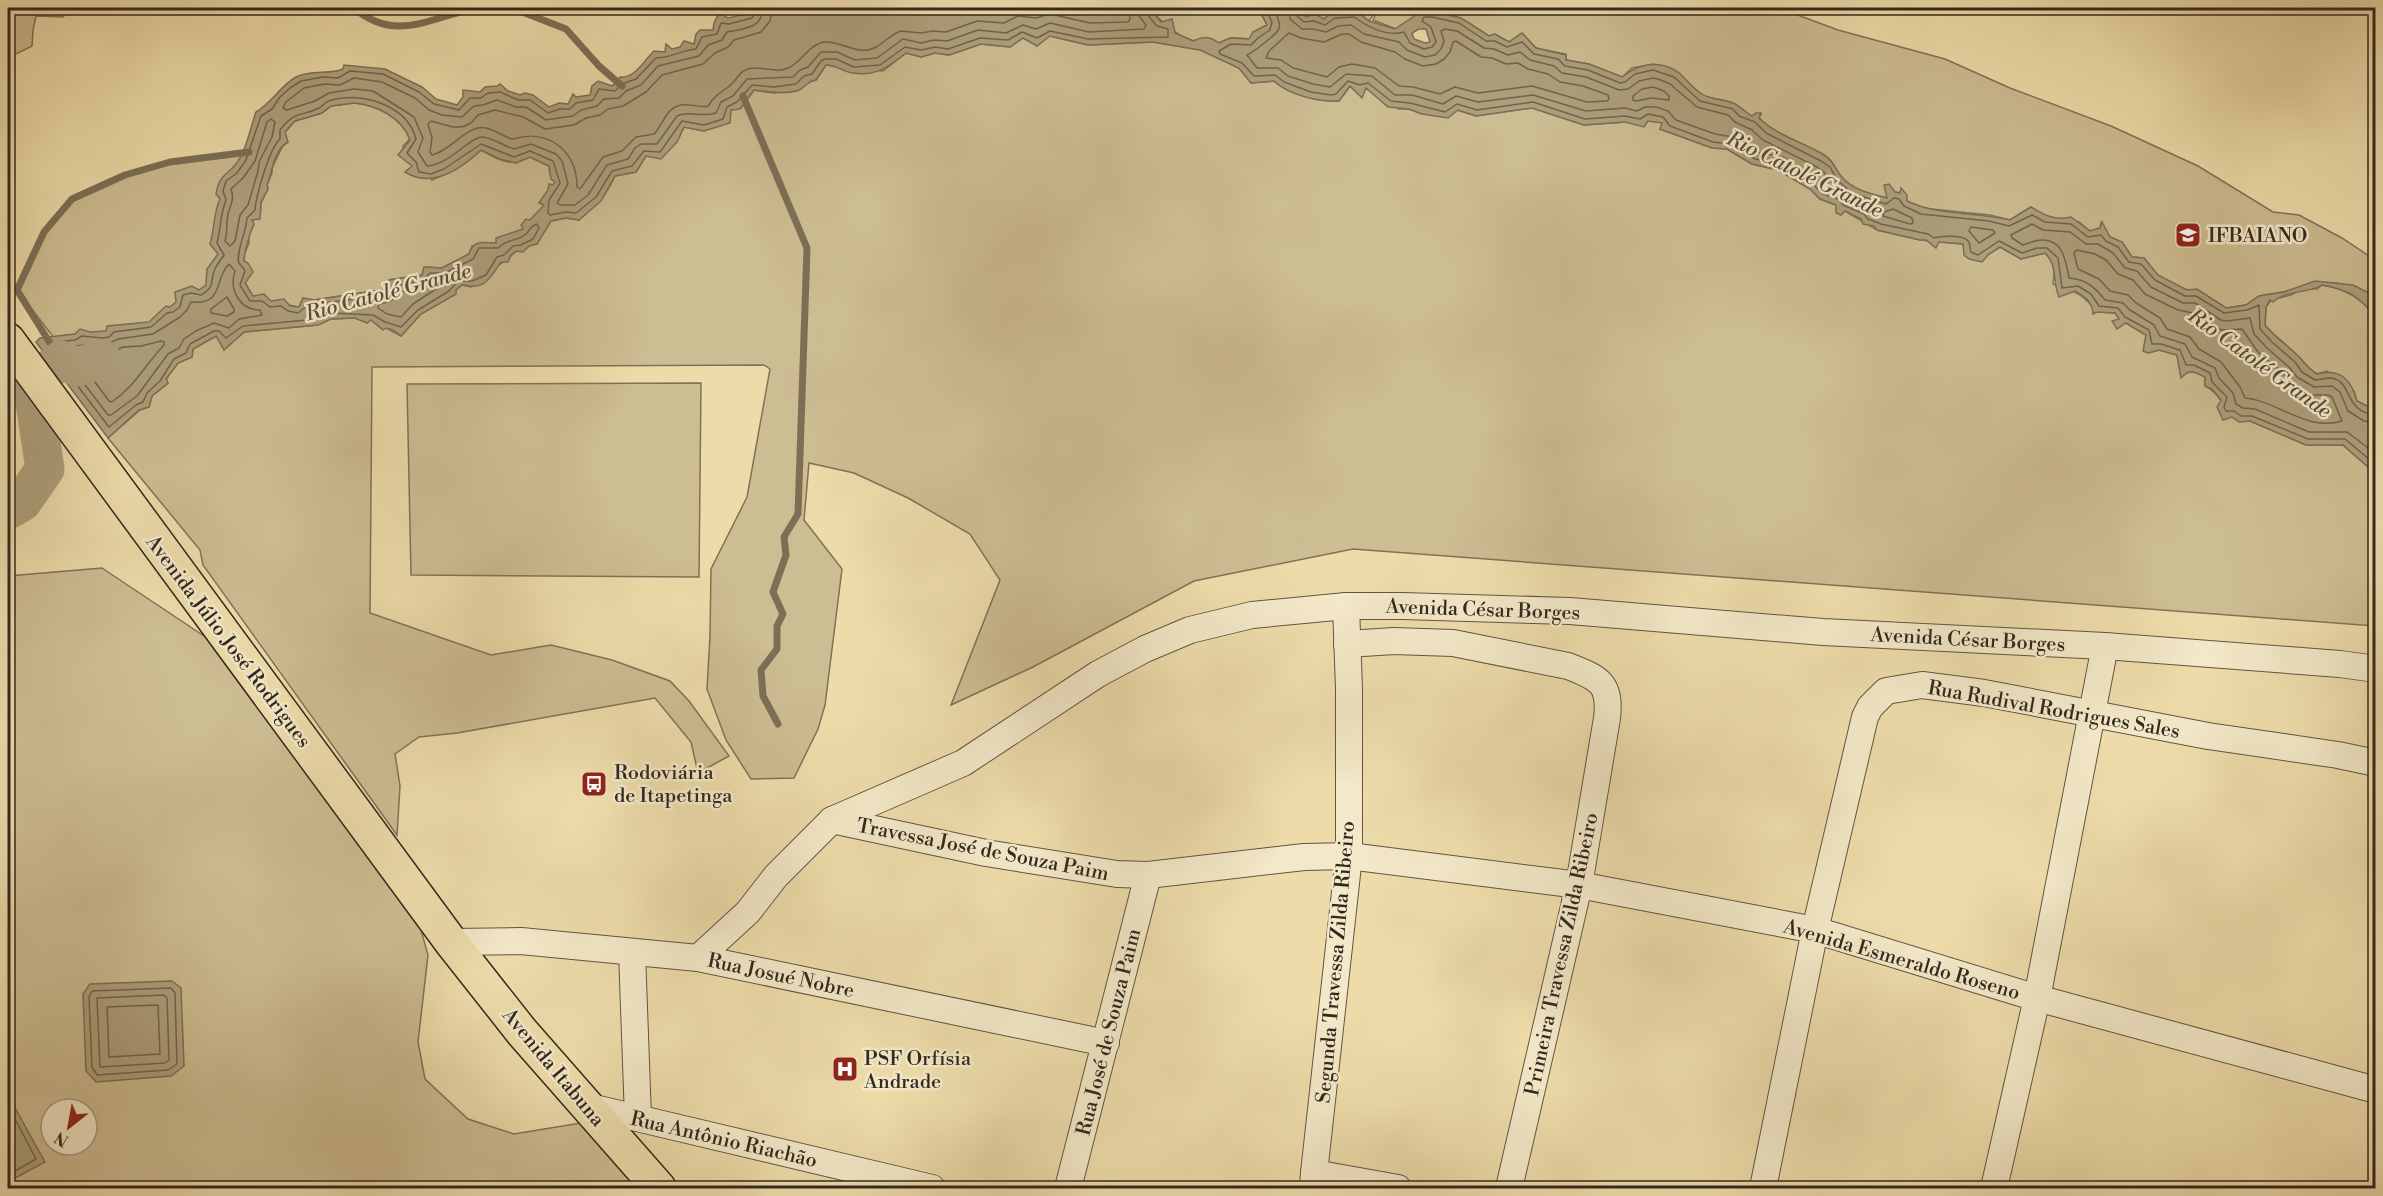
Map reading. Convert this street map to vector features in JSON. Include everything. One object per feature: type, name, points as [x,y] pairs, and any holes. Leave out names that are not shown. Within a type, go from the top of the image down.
[{"type":"main road","name":"Avenida Júlio José Rodrigues","points":[[8,340],[451,942]]},
{"type":"main road","name":"Avenida Itabuna","points":[[451,942],[522,1032],[659,1188]]},
{"type":"street","name":"Segunda Travessa Zilda Ribeiro","points":[[1314,1181],[1349,856],[1346,606]]},
{"type":"street","name":"Avenida César Borges","points":[[698,958],[748,912],[776,876],[832,820],[963,763],[1098,674],[1145,650],[1190,630],[1252,615],[1346,606],[1570,611],[1823,632],[2105,646],[2340,664],[2376,669]]},
{"type":"street","name":"Primeira Travessa Zilda Ribeiro","points":[[1347,644],[1394,641],[1453,643],[1569,666],[1584,672],[1607,691],[1608,718],[1579,885],[1509,1188]]},
{"type":"street","points":[[1994,1188],[2037,998],[2105,646]]},
{"type":"street","name":"Rua Rudival Rodrigues Sales","points":[[1763,1188],[1815,930],[1865,717],[1870,707],[1886,692],[1922,685],[1984,693],[2208,736],[2338,755],[2376,763]]},
{"type":"street","name":"Travessa José de Souza Paim","points":[[832,820],[986,854],[1117,874],[1148,875],[1304,857],[1349,856]]},
{"type":"street","name":"Avenida Esmeraldo Roseno","points":[[1349,856],[1579,885],[1815,930],[2037,998],[2376,1090]]},
{"type":"street","name":"Rua José de Souza Paim","points":[[1068,1188],[1148,875]]},
{"type":"street","name":"Rua Josué Nobre","points":[[451,942],[521,941],[698,958],[1106,1043]]},
{"type":"street","points":[[632,952],[638,1119]]},
{"type":"street","name":"Rua Antônio Riachão","points":[[586,1106],[932,1188]]},
{"type":"street","points":[[1314,1181],[1398,1188]]},
{"type":"shaded area","points":[[8,8],[71,8],[63,17],[36,16],[32,46],[16,54],[8,49]]},
{"type":"shaded area","points":[[1149,8],[1258,8],[1267,25],[1253,32],[1250,39],[1233,38],[1219,43],[1196,42],[1171,29]]},
{"type":"shaded area","points":[[1302,8],[1378,8],[1369,21],[1356,11],[1332,12],[1324,19],[1306,17],[1302,13]]},
{"type":"shaded area","points":[[1379,8],[1779,8],[1838,30],[1945,59],[2010,88],[2111,126],[2198,166],[2273,212],[2299,215],[2342,238],[2375,260],[2375,296],[2336,283],[2259,296],[2246,305],[2226,308],[2210,298],[2175,285],[2159,276],[2144,258],[2132,257],[2122,242],[2110,237],[2101,223],[2100,228],[2090,231],[2079,222],[2046,217],[2031,207],[2010,220],[1990,215],[1922,208],[1907,201],[1901,189],[1900,193],[1895,192],[1887,198],[1862,191],[1845,181],[1827,157],[1774,130],[1759,118],[1761,114],[1752,116],[1731,102],[1703,96],[1690,85],[1654,64],[1632,68],[1622,77],[1589,64],[1566,60],[1566,54],[1536,48],[1522,33],[1509,42],[1495,34],[1489,36],[1454,15],[1433,12],[1410,20],[1396,29],[1373,20]]},
{"type":"shaded area","points":[[1050,36],[1088,45],[1153,42],[1201,50],[1239,68],[1251,83],[1274,81],[1305,97],[1339,101],[1350,86],[1362,97],[1365,88],[1399,109],[1409,109],[1422,114],[1457,110],[1476,116],[1532,108],[1584,125],[1653,120],[1663,123],[1660,129],[1712,148],[1727,149],[1752,164],[1778,170],[1810,189],[1820,199],[1836,205],[1841,215],[1845,211],[1877,230],[1920,240],[1963,244],[1989,254],[2000,247],[2021,259],[2045,253],[2053,267],[2053,284],[2078,294],[2097,312],[2115,313],[2119,319],[2146,335],[2148,353],[2159,350],[2177,355],[2181,377],[2193,372],[2205,377],[2205,386],[2212,390],[2236,418],[2250,421],[2306,445],[2343,445],[2375,473],[2375,626],[1353,549],[1194,581],[1033,667],[951,705],[1000,580],[970,534],[908,498],[854,473],[809,463],[804,520],[842,569],[825,705],[818,729],[794,778],[751,779],[726,740],[707,689],[711,569],[747,497],[770,369],[764,365],[372,367],[370,613],[491,655],[551,645],[612,660],[670,681],[689,701],[729,756],[698,773],[691,742],[655,698],[457,733],[419,737],[395,754],[400,786],[397,835],[203,565],[200,550],[108,438],[140,410],[149,407],[152,396],[168,383],[166,379],[178,363],[192,357],[193,349],[216,336],[231,340],[244,332],[318,325],[330,319],[355,318],[367,323],[371,320],[401,336],[421,314],[455,294],[462,285],[471,287],[517,251],[529,246],[551,221],[566,218],[579,220],[600,200],[615,176],[636,172],[646,156],[677,142],[684,127],[704,131],[731,110],[741,108],[754,90],[774,93],[816,80],[826,65],[883,71],[906,53],[921,57],[935,53],[949,55],[981,44],[1010,47],[1023,38]]},
{"type":"shaded area","points":[[354,103],[379,109],[401,124],[410,139],[403,146],[407,161],[432,180],[458,168],[481,150],[510,162],[530,157],[549,166],[550,174],[555,182],[539,203],[544,205],[524,229],[497,238],[497,243],[472,246],[469,254],[442,268],[425,267],[422,275],[389,280],[387,289],[314,300],[303,298],[299,307],[271,302],[264,294],[253,297],[245,282],[244,255],[254,224],[252,220],[260,218],[261,203],[268,189],[272,168],[286,139],[285,132],[295,121],[322,113],[331,106]]},
{"type":"shaded area","points":[[256,151],[214,282],[177,334],[61,347],[17,290],[42,236],[72,199],[125,175],[170,162]]},
{"type":"shaded area","points":[[2322,285],[2352,295],[2375,317],[2375,410],[2357,401],[2354,391],[2327,371],[2317,374],[2265,325],[2266,307],[2271,300],[2306,289],[2317,289]]},
{"type":"shaded area","points":[[701,383],[699,577],[411,575],[407,384]]},
{"type":"shaded area","points":[[102,568],[234,656],[411,894],[428,955],[418,1042],[425,1079],[468,1119],[514,1134],[593,1121],[665,1188],[8,1188],[8,576]]},
{"type":"water","points":[[746,8],[1149,8],[1161,22],[1172,19],[1175,33],[1193,41],[1206,37],[1219,43],[1230,38],[1249,39],[1253,32],[1267,25],[1258,8],[1302,8],[1302,13],[1306,17],[1315,14],[1324,19],[1332,12],[1356,11],[1369,21],[1395,29],[1422,11],[1440,13],[1445,11],[1448,15],[1461,18],[1489,36],[1495,34],[1509,42],[1522,33],[1536,48],[1566,55],[1566,60],[1589,64],[1622,77],[1642,66],[1663,65],[1678,72],[1695,89],[1706,96],[1733,103],[1752,116],[1761,113],[1759,118],[1766,124],[1824,155],[1845,181],[1868,193],[1887,198],[1884,185],[1889,184],[1895,192],[1900,193],[1901,188],[1907,195],[1907,201],[1932,209],[2010,220],[2031,207],[2050,216],[2071,217],[2090,231],[2100,228],[2102,222],[2110,237],[2122,242],[2132,257],[2144,258],[2158,275],[2187,290],[2197,289],[2226,308],[2246,305],[2259,296],[2284,292],[2315,281],[2353,285],[2375,296],[2375,317],[2352,295],[2322,285],[2284,295],[2273,302],[2270,300],[2266,307],[2265,325],[2317,374],[2332,373],[2343,377],[2355,393],[2357,401],[2375,410],[2375,473],[2343,445],[2306,445],[2250,421],[2239,422],[2232,417],[2223,420],[2217,407],[2221,400],[2212,389],[2205,386],[2205,377],[2190,372],[2181,378],[2177,355],[2159,350],[2148,353],[2143,351],[2146,335],[2126,323],[2117,329],[2112,321],[2119,319],[2115,313],[2097,312],[2093,314],[2088,300],[2075,291],[2059,297],[2052,263],[2045,253],[2021,259],[2000,247],[1982,262],[1969,259],[1964,255],[1963,244],[1939,242],[1936,248],[1926,240],[1877,230],[1874,226],[1863,224],[1861,219],[1845,211],[1841,215],[1836,213],[1836,205],[1820,199],[1810,189],[1778,170],[1752,164],[1727,149],[1712,148],[1660,129],[1662,123],[1648,121],[1644,127],[1625,122],[1584,125],[1532,108],[1476,116],[1458,110],[1448,118],[1422,114],[1409,109],[1388,107],[1366,88],[1362,98],[1350,86],[1339,101],[1304,97],[1274,81],[1251,83],[1239,68],[1200,50],[1153,42],[1088,45],[1050,36],[1037,46],[1023,38],[1010,47],[981,44],[949,55],[935,53],[921,57],[906,53],[888,66],[869,73],[849,72],[826,65],[816,80],[794,92],[754,90],[740,109],[731,110],[730,123],[704,131],[684,127],[677,142],[661,159],[646,156],[636,172],[615,176],[601,201],[579,220],[566,218],[551,221],[537,244],[529,246],[523,252],[516,251],[508,262],[501,262],[486,282],[477,286],[462,285],[456,290],[456,294],[421,314],[401,336],[393,330],[386,328],[383,330],[371,320],[367,323],[355,318],[331,319],[318,325],[244,332],[224,350],[216,336],[193,349],[192,357],[178,363],[166,379],[168,383],[152,396],[149,407],[139,410],[108,438],[36,342],[40,338],[75,334],[80,329],[90,332],[106,331],[107,326],[149,322],[166,306],[170,307],[176,302],[175,292],[192,286],[199,290],[206,285],[207,269],[218,254],[210,244],[220,199],[216,194],[220,181],[241,156],[256,112],[296,77],[308,73],[338,71],[343,69],[344,65],[385,69],[422,87],[436,99],[457,105],[463,97],[463,90],[480,92],[485,87],[500,84],[508,91],[520,95],[525,93],[533,95],[549,107],[559,103],[568,104],[573,94],[576,97],[590,95],[592,86],[598,81],[612,86],[620,77],[635,72],[654,51],[665,52],[666,44],[672,49],[680,47],[684,41],[694,44],[696,34],[700,30],[713,30],[719,13],[728,18],[750,13]],"holes":[[[1419,29],[1426,29],[1430,42],[1425,43],[1414,39],[1412,33]],[[354,103],[371,106],[395,119],[401,125],[410,140],[398,155],[412,166],[405,172],[415,177],[436,178],[446,174],[464,164],[481,150],[499,159],[516,163],[530,157],[549,166],[551,179],[555,182],[553,185],[549,184],[548,190],[539,203],[544,205],[530,220],[526,219],[521,225],[523,229],[496,238],[496,243],[476,244],[469,254],[442,268],[424,267],[422,275],[389,280],[387,289],[314,300],[303,298],[299,307],[290,306],[284,299],[271,301],[264,294],[253,296],[245,283],[253,272],[248,263],[244,261],[245,253],[254,224],[252,220],[260,219],[261,202],[268,189],[267,185],[274,161],[279,150],[288,142],[285,132],[295,121],[322,113],[331,106]]]},
{"type":"water","points":[[172,981],[181,988],[184,1066],[171,1076],[96,1082],[86,1071],[83,994],[90,984]]},
{"type":"water","points":[[14,1106],[39,1151],[39,1157],[42,1157],[45,1162],[8,1182],[8,1109]]},
{"type":"waterway","points":[[354,8],[370,19],[386,25],[402,26],[481,8]]},
{"type":"waterway","points":[[512,8],[566,29],[599,66],[622,86]]},
{"type":"waterway","points":[[743,96],[807,248],[798,514],[784,537],[786,555],[773,592],[783,614],[777,626],[777,649],[761,670],[763,696],[778,724]]},
{"type":"waterway","points":[[50,343],[17,290],[44,232],[72,199],[125,175],[170,162],[249,152]]},
{"type":"waterway","name":"Rio Catolé Grande","points":[[8,375],[32,383],[61,360],[77,367],[102,359]]},
{"type":"waterway","name":"Rio Catolé Grande","points":[[8,510],[22,502],[45,469],[32,383]]},
{"type":"place","name":"IFBAIANO","points":[[2188,235]]},
{"type":"place","name":"Rodoviária de Itapetinga","points":[[594,784]]},
{"type":"place","name":"PSF Orfísia Andrade","points":[[845,1069]]}]
